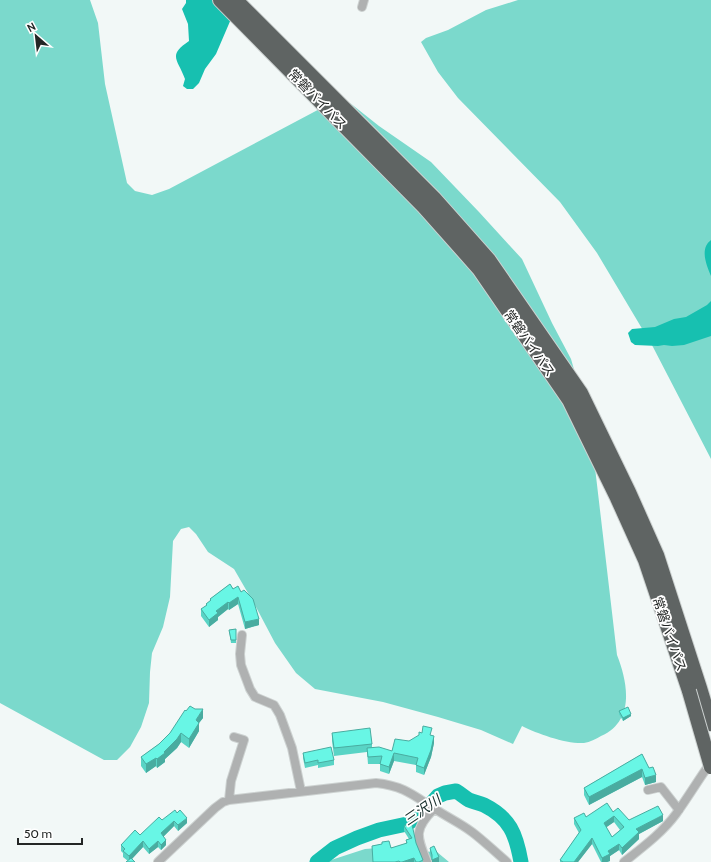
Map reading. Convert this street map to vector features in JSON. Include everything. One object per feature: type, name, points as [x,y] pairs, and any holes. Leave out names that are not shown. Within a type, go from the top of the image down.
[{"type":"highway","name":"常磐バイパス","points":[[220,0],[261,32]]},
{"type":"highway","name":"常磐バイパス","points":[[236,0],[261,32],[424,207],[479,269],[570,400],[617,498],[644,560],[695,689],[711,724]]},
{"type":"highway","name":"常磐バイパス","points":[[695,689],[711,767]]},
{"type":"street","points":[[242,634],[240,654],[241,665],[250,689],[255,697],[274,705],[280,715],[292,748],[301,791]]},
{"type":"street","points":[[229,800],[231,781],[244,740],[234,737]]},
{"type":"street","points":[[624,862],[663,829],[679,810],[711,762]]},
{"type":"street","points":[[158,862],[223,802],[301,791],[371,784],[387,784],[405,790],[418,797],[434,809],[472,832],[506,862]]},
{"type":"street","points":[[648,790],[661,787],[679,810]]},
{"type":"street","points":[[427,862],[418,835],[423,822],[434,809]]},
{"type":"shaded area","points":[[0,0],[90,0],[98,23],[105,84],[127,183],[135,191],[152,195],[169,189],[329,104],[350,103],[379,126],[431,162],[522,259],[552,323],[571,359],[590,425],[617,655],[626,689],[624,711],[619,721],[612,729],[591,741],[577,743],[552,738],[522,726],[513,744],[481,730],[438,717],[383,702],[315,689],[296,673],[275,643],[234,569],[208,552],[196,534],[189,527],[181,529],[173,541],[170,597],[163,627],[152,653],[149,703],[141,727],[130,747],[117,760],[104,760],[0,703]]},
{"type":"shaded area","points":[[186,0],[236,0],[231,19],[216,54],[205,69],[199,83],[193,89],[187,89],[183,86],[185,79],[176,58],[178,50],[189,41],[188,24],[182,9],[186,3]]},
{"type":"shaded area","points":[[518,0],[711,0],[711,459],[653,347],[597,253],[560,202],[458,98],[438,72],[421,42],[426,38],[448,30],[486,10]]},
{"type":"shaded area","points":[[711,240],[711,276],[706,263],[705,248]]},
{"type":"shaded area","points":[[711,301],[711,336],[684,345],[672,346],[635,345],[631,342],[628,333],[632,329],[655,327],[674,319],[686,317],[707,305]]},
{"type":"shaded area","points":[[391,847],[414,851],[437,852],[449,862],[325,862],[365,849]]},
{"type":"building","points":[[230,584],[233,589],[238,586],[241,592],[244,590],[253,599],[259,619],[245,622],[238,597],[216,611],[218,613],[209,620],[201,609],[207,605],[206,604],[211,600],[210,599]]},
{"type":"building","points":[[236,629],[236,640],[231,640],[229,630]]},
{"type":"building","points":[[190,706],[195,709],[203,709],[196,720],[199,723],[189,739],[181,733],[164,752],[165,753],[146,764],[141,757],[159,744],[170,733],[185,710],[186,711]]},
{"type":"building","points":[[628,707],[631,714],[623,718],[619,711]]},
{"type":"building","points":[[423,726],[432,728],[430,735],[434,736],[431,750],[424,768],[416,765],[418,758],[394,753],[389,767],[380,764],[382,756],[368,757],[367,748],[379,747],[392,751],[395,739],[409,741],[419,735],[419,732],[422,733]]},
{"type":"building","points":[[370,728],[372,744],[334,748],[332,733]]},
{"type":"building","points":[[331,747],[334,760],[318,763],[318,760],[305,763],[303,753]]},
{"type":"building","points":[[642,754],[649,768],[653,767],[656,775],[645,778],[642,769],[589,797],[584,788]]},
{"type":"building","points":[[607,803],[613,812],[618,808],[629,820],[658,806],[663,815],[636,829],[639,832],[622,848],[619,844],[608,851],[610,854],[602,858],[592,838],[574,862],[563,862],[560,860],[581,830],[574,818],[584,813],[586,817]],"holes":[[[614,816],[624,827],[612,837],[604,823]]]},
{"type":"building","points":[[175,810],[177,813],[180,810],[187,818],[178,825],[174,821],[161,833],[166,840],[161,845],[158,841],[149,849],[143,841],[129,856],[123,851],[125,849],[121,845],[135,830],[140,835],[159,817],[162,820]]},
{"type":"building","points":[[411,822],[416,843],[423,860],[416,862],[414,858],[402,862],[373,862],[372,846],[389,841],[391,848],[407,843],[406,840],[412,838],[404,826]]},
{"type":"building","points":[[434,846],[439,857],[432,860],[430,848]]},
{"type":"building","points":[[131,858],[135,862],[126,862]]},
{"type":"waterway","name":"三沢川","points":[[317,862],[335,848],[357,838],[379,830],[407,824],[425,811],[438,796],[456,791],[469,800],[493,810],[506,821],[517,843],[521,862]]}]
